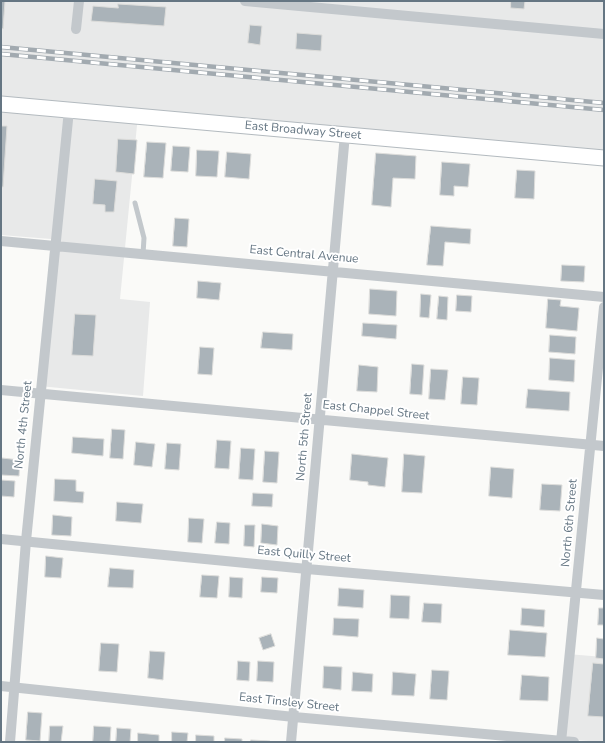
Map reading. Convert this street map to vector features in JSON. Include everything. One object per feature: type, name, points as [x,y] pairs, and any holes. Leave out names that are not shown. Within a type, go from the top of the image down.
[{"type":"main road","name":"East Broadway Street","points":[[1,104],[604,158]]},
{"type":"street","points":[[76,29],[79,1]]},
{"type":"street","points":[[245,1],[350,6],[604,34]]},
{"type":"street","name":"North 4th Street","points":[[10,742],[26,541],[69,110]]},
{"type":"street","name":"North 5th Street","points":[[291,742],[345,134]]},
{"type":"street","name":"East Central Avenue","points":[[1,241],[604,297]]},
{"type":"street","name":"North 6th Street","points":[[561,741],[604,307]]},
{"type":"street","name":"East Chappel Street","points":[[1,390],[319,418],[604,446]]},
{"type":"street","name":"East Quilly Street","points":[[1,538],[307,569],[604,595]]},
{"type":"street","name":"East Tinsley Street","points":[[1,686],[294,717],[574,742]]},
{"type":"lane","points":[[135,203],[144,238],[143,254]]},
{"type":"shaded area","points":[[1,1],[604,1],[604,158],[138,115],[120,299],[150,302],[143,396],[39,386],[51,239],[1,235]]},
{"type":"shaded area","points":[[567,654],[604,657],[604,742],[558,739]]},
{"type":"building","points":[[1,1],[5,1],[3,29],[1,28]]},
{"type":"building","points":[[511,1],[525,1],[524,9],[511,8]]},
{"type":"building","points":[[118,4],[166,7],[164,26],[91,21],[93,6],[118,8]]},
{"type":"building","points":[[250,25],[262,26],[260,45],[248,43]]},
{"type":"building","points":[[297,33],[322,35],[321,51],[296,49]]},
{"type":"building","points":[[1,126],[7,126],[3,187],[1,187]]},
{"type":"building","points":[[118,139],[137,140],[134,174],[116,172]]},
{"type":"building","points":[[147,142],[166,143],[163,178],[144,177]]},
{"type":"building","points":[[173,146],[190,147],[188,172],[171,171]]},
{"type":"building","points":[[197,150],[219,151],[217,177],[196,176]]},
{"type":"building","points":[[227,152],[251,154],[249,179],[225,177]]},
{"type":"building","points":[[376,153],[416,156],[415,179],[393,178],[391,207],[372,205]]},
{"type":"building","points":[[442,162],[470,164],[468,187],[454,186],[454,196],[440,195]]},
{"type":"building","points":[[517,170],[535,171],[534,199],[515,198]]},
{"type":"building","points":[[95,179],[117,181],[114,212],[105,212],[105,205],[93,204]]},
{"type":"building","points":[[175,218],[189,219],[187,247],[173,246]]},
{"type":"building","points":[[431,226],[471,229],[470,244],[445,242],[443,266],[427,265]]},
{"type":"building","points":[[562,265],[585,266],[584,282],[561,281]]},
{"type":"building","points":[[198,281],[221,283],[219,300],[197,298]]},
{"type":"building","points":[[370,289],[397,291],[396,316],[369,314]]},
{"type":"building","points":[[421,294],[431,295],[429,318],[420,317]]},
{"type":"building","points":[[457,295],[472,296],[471,312],[456,311]]},
{"type":"building","points":[[439,296],[448,297],[447,320],[437,319]]},
{"type":"building","points":[[548,299],[561,300],[560,306],[579,308],[577,331],[546,328]]},
{"type":"building","points":[[75,314],[96,315],[93,356],[72,355]]},
{"type":"building","points":[[363,323],[397,325],[396,339],[362,336]]},
{"type":"building","points":[[263,332],[293,334],[292,350],[261,348]]},
{"type":"building","points":[[550,335],[576,337],[575,354],[549,352]]},
{"type":"building","points":[[200,347],[214,348],[212,375],[198,374]]},
{"type":"building","points":[[550,358],[575,360],[574,382],[549,380]]},
{"type":"building","points":[[412,364],[424,365],[422,395],[410,394]]},
{"type":"building","points":[[359,365],[378,367],[377,392],[357,391]]},
{"type":"building","points":[[431,369],[448,370],[445,400],[429,399]]},
{"type":"building","points":[[463,377],[479,378],[477,405],[461,404]]},
{"type":"building","points":[[528,389],[570,392],[569,411],[526,408]]},
{"type":"building","points":[[112,429],[125,430],[123,459],[110,458]]},
{"type":"building","points":[[73,437],[104,439],[103,456],[72,453]]},
{"type":"building","points":[[217,440],[231,441],[229,469],[215,468]]},
{"type":"building","points":[[136,442],[155,444],[152,467],[134,465]]},
{"type":"building","points":[[167,443],[181,444],[179,470],[165,469]]},
{"type":"building","points":[[241,448],[255,449],[253,480],[239,479]]},
{"type":"building","points":[[265,451],[279,452],[277,483],[263,482]]},
{"type":"building","points":[[352,454],[388,458],[385,487],[368,485],[368,482],[350,480]]},
{"type":"building","points":[[404,454],[425,456],[422,493],[402,492]]},
{"type":"building","points":[[2,458],[20,460],[19,476],[1,475]]},
{"type":"building","points":[[491,467],[514,469],[512,498],[489,496]]},
{"type":"building","points":[[55,479],[76,480],[76,491],[84,492],[83,503],[54,501]]},
{"type":"building","points":[[1,480],[15,481],[14,497],[1,496]]},
{"type":"building","points":[[542,484],[562,485],[560,511],[540,510]]},
{"type":"building","points":[[253,493],[273,494],[272,507],[252,506]]},
{"type":"building","points":[[117,502],[143,504],[141,523],[116,521]]},
{"type":"building","points":[[53,515],[72,517],[71,536],[52,535]]},
{"type":"building","points":[[189,518],[204,519],[202,543],[188,542]]},
{"type":"building","points":[[217,522],[230,523],[229,544],[215,543]]},
{"type":"building","points":[[262,524],[278,526],[277,545],[261,543]]},
{"type":"building","points":[[245,525],[255,525],[254,547],[244,546]]},
{"type":"building","points":[[46,556],[63,558],[61,578],[45,577]]},
{"type":"building","points":[[110,568],[134,570],[133,588],[108,587]]},
{"type":"building","points":[[202,575],[219,576],[217,598],[200,597]]},
{"type":"building","points":[[230,577],[243,578],[242,598],[229,597]]},
{"type":"building","points":[[262,577],[278,578],[277,593],[261,592]]},
{"type":"building","points":[[339,588],[364,590],[363,608],[338,606]]},
{"type":"building","points":[[391,595],[410,596],[409,619],[390,618]]},
{"type":"building","points":[[424,603],[442,604],[441,623],[422,622]]},
{"type":"building","points":[[522,608],[545,610],[544,627],[521,625]]},
{"type":"building","points":[[599,608],[604,608],[604,625],[598,625]]},
{"type":"building","points":[[334,618],[359,619],[358,637],[333,635]]},
{"type":"building","points":[[510,630],[547,633],[545,657],[508,655]]},
{"type":"building","points":[[271,634],[275,646],[263,650],[259,638]]},
{"type":"building","points":[[597,638],[604,639],[604,659],[596,658]]},
{"type":"building","points":[[101,643],[119,644],[117,672],[99,671]]},
{"type":"building","points":[[150,651],[165,652],[163,680],[148,678]]},
{"type":"building","points":[[238,661],[250,662],[249,681],[237,680]]},
{"type":"building","points":[[258,661],[274,662],[273,682],[257,681]]},
{"type":"building","points":[[593,663],[604,664],[604,717],[588,716]]},
{"type":"building","points":[[324,666],[342,667],[341,690],[323,688]]},
{"type":"building","points":[[432,670],[449,671],[447,700],[430,699]]},
{"type":"building","points":[[353,672],[373,674],[372,692],[352,691]]},
{"type":"building","points":[[393,672],[416,674],[414,696],[392,695]]},
{"type":"building","points":[[522,675],[549,677],[548,701],[520,700]]},
{"type":"building","points":[[28,712],[42,713],[40,741],[26,740]]},
{"type":"building","points":[[50,726],[63,726],[61,742],[49,742]]},
{"type":"building","points":[[94,726],[111,727],[110,742],[93,742]]},
{"type":"building","points":[[117,728],[131,729],[130,742],[116,742]]},
{"type":"building","points":[[172,732],[188,733],[187,742],[172,742]]},
{"type":"building","points":[[138,733],[159,735],[159,742],[138,742]]},
{"type":"building","points":[[196,735],[214,736],[214,742],[196,742]]},
{"type":"building","points":[[225,738],[242,739],[242,742],[225,742]]},
{"type":"building","points":[[251,740],[270,741],[270,742],[251,742]]},
{"type":"railway","points":[[1,47],[604,103]]},
{"type":"railway","points":[[1,54],[604,110]]}]
